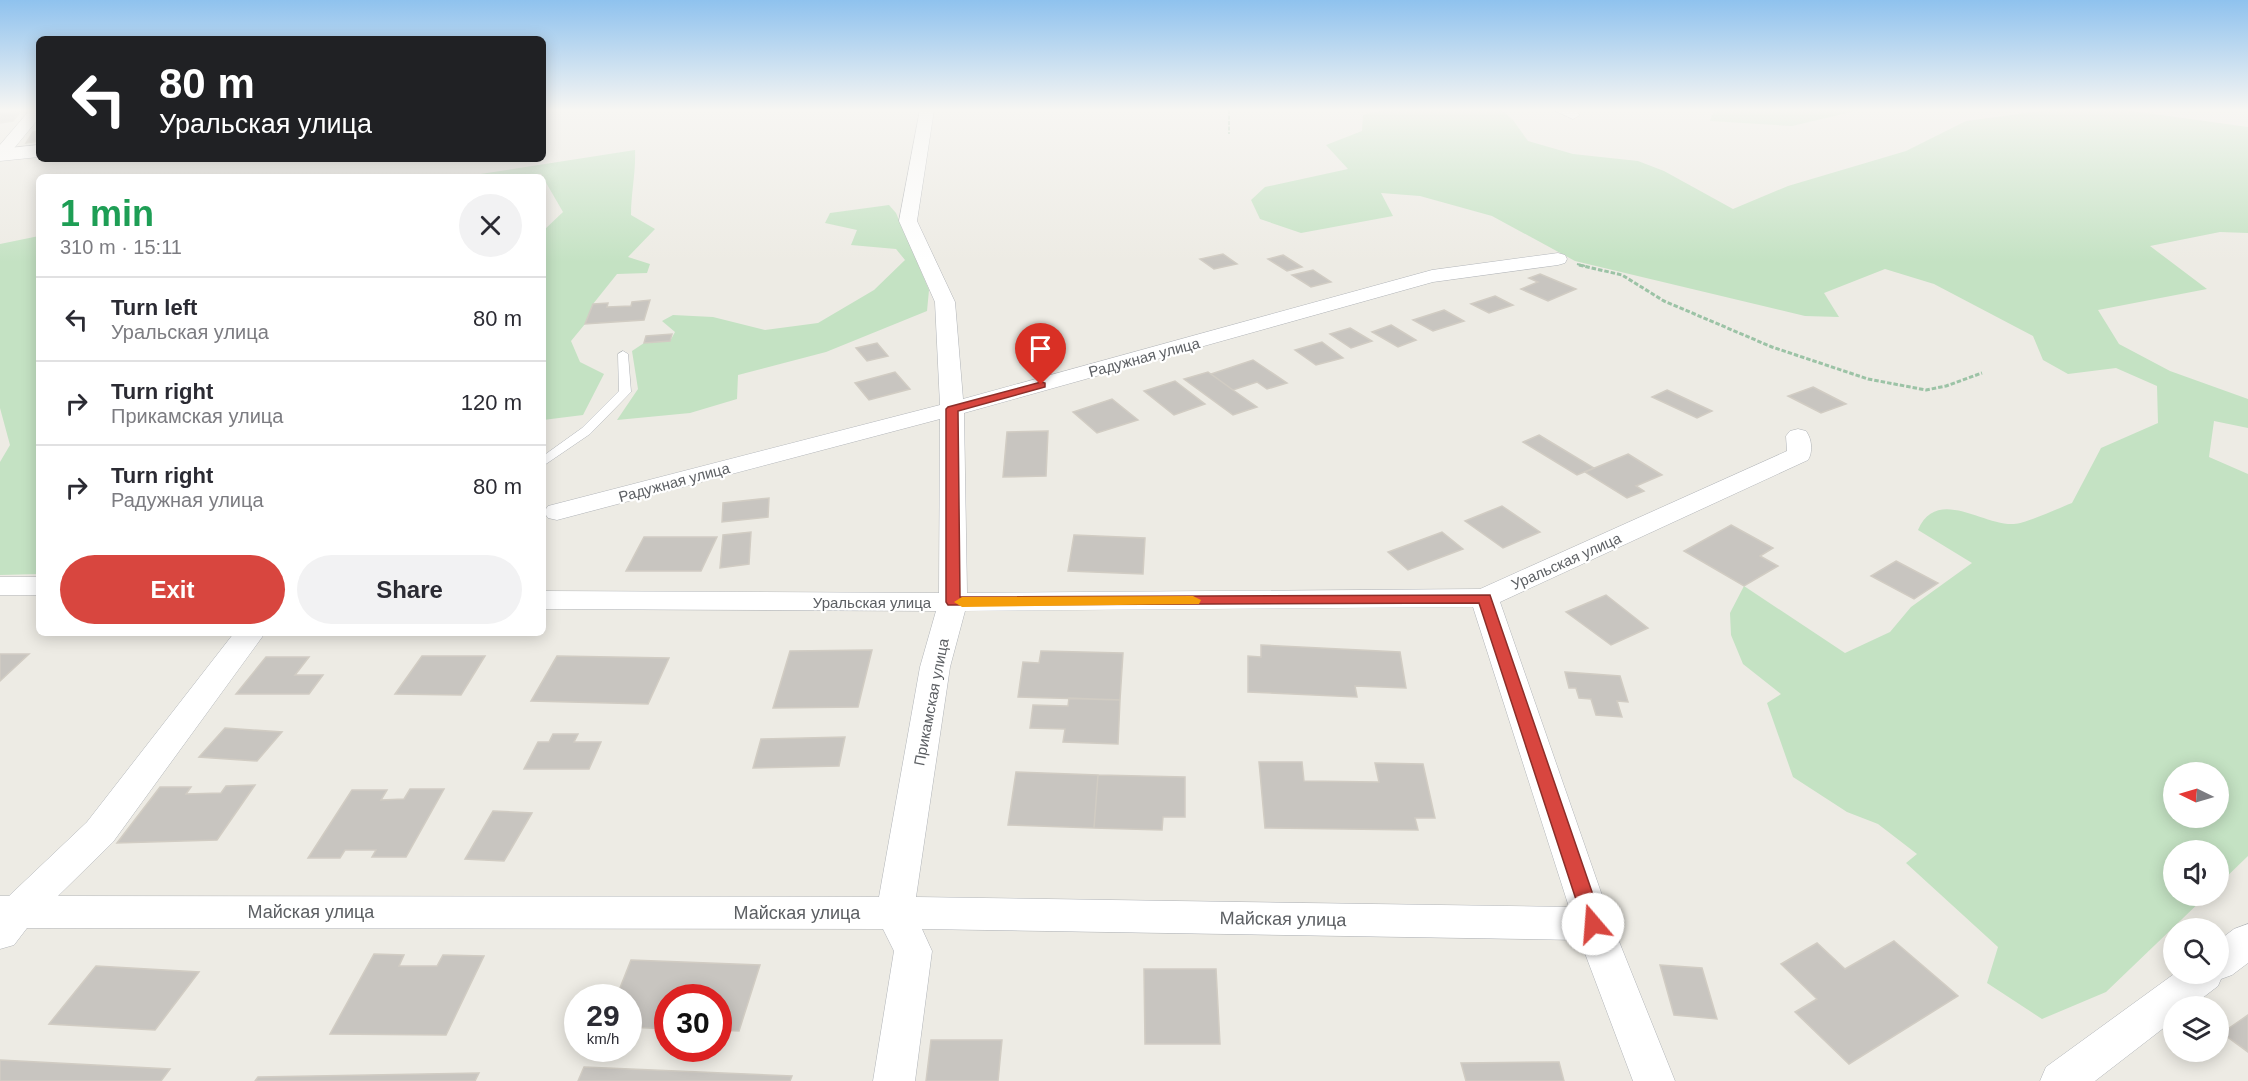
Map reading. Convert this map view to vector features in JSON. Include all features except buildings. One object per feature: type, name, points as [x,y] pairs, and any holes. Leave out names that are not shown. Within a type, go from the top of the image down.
[{"type":"street","name":"Прикамская улица","points":[[895,913],[935,667],[953,602],[952,409],[945,302],[908,221],[918,160]]},
{"type":"street","name":"Радужная улица","points":[[557,512],[952,409],[1432,276],[1558,259]]},
{"type":"street","name":"Уральская улица","points":[[546,600],[953,602],[1484,598],[1799,455],[1798,436]]},
{"type":"street","points":[[0,586],[36,586]]},
{"type":"street","points":[[1484,598],[1593,924],[1654,1081]]},
{"type":"street","points":[[6,919],[100,832],[248,636]]},
{"type":"street","points":[[894,1081],[913,951],[895,913]]},
{"type":"street","name":"Майская улица","points":[[6,919],[895,913],[1593,924]]},
{"type":"street","points":[[2229,955],[2248,941]]},
{"type":"street","points":[[2061,1081],[2192,984]]},
{"type":"lane","points":[[546,460],[586,431],[625,392],[622,354]]},
{"type":"path","points":[[1558,259],[1622,276],[1664,301],[1772,347],[1868,379],[1926,390],[1946,386],[1982,373]]},
{"type":"green space","points":[[568,160],[635,160],[631,215],[655,229],[628,257],[650,264],[647,273],[617,274],[593,304],[585,324],[571,341],[580,362],[604,374],[583,415],[546,420],[546,228],[563,212],[546,183],[546,174],[480,174]]},
{"type":"green space","points":[[1340,160],[1633,160],[1664,171],[1733,209],[1788,186],[1874,160],[2248,160],[2248,233],[2220,232],[2150,246],[2207,289],[2098,310],[2119,344],[2170,371],[2248,399],[2248,428],[2214,421],[2209,457],[2248,474],[2248,856],[2229,874],[2229,840],[2163,840],[2163,906],[2196,906],[2183,918],[2163,918],[2163,937],[2106,992],[2042,1019],[1987,983],[1998,947],[1906,863],[1917,854],[1878,824],[1847,812],[1793,777],[1767,703],[1781,694],[1743,664],[1731,635],[1730,613],[1744,586],[1845,653],[1890,632],[1911,607],[1972,563],[1918,530],[1926,517],[1937,511],[1949,509],[2014,524],[2072,503],[2101,448],[2158,423],[2157,386],[2116,368],[2068,374],[2043,360],[2033,336],[1934,284],[1885,269],[1824,293],[1839,317],[1805,316],[1575,261],[1492,216],[1420,196],[1381,193],[1393,216],[1301,233],[1260,219],[1251,200],[1265,187],[1348,169]]},
{"type":"green space","points":[[889,205],[896,213],[929,290],[927,311],[826,352],[738,375],[737,399],[690,413],[617,420],[638,389],[632,351],[644,343],[670,341],[675,332],[662,321],[673,315],[713,317],[765,330],[818,323],[874,290],[905,260],[896,249],[851,245],[857,230],[825,223],[830,213]]},
{"type":"green space","points":[[36,237],[36,574],[0,575],[0,462],[10,445],[0,408],[0,244]]},
{"type":"slow traffic","points":[[962,602],[1193,600]]},
{"type":"route","points":[[1041,385],[952,409],[953,602],[1484,598],[1593,924]]}]
